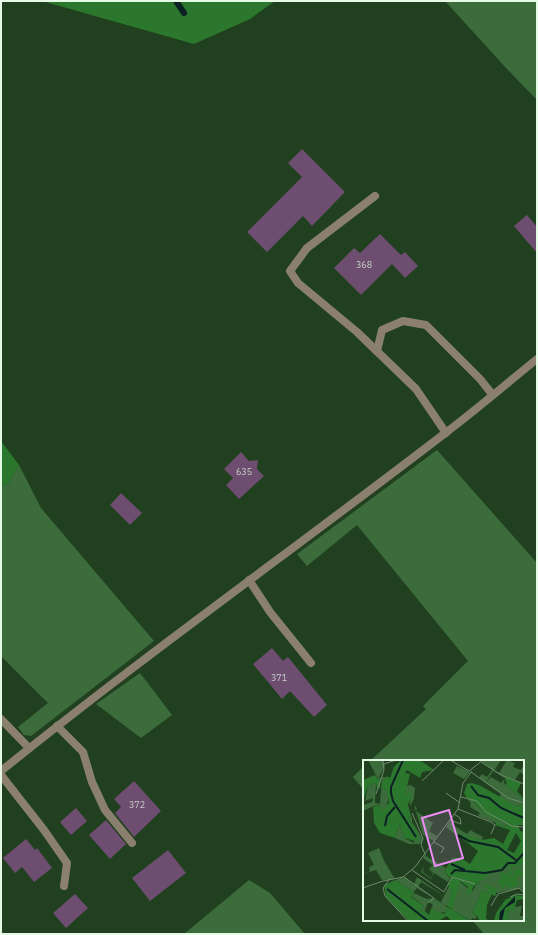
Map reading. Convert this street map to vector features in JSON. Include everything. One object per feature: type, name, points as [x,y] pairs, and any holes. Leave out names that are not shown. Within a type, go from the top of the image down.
[{"type":"street","points":[[375,196],[307,248],[290,271],[298,283],[357,332],[416,389],[446,433]]},
{"type":"street","points":[[377,351],[382,330],[403,321],[426,325],[480,379],[492,394]]},
{"type":"street","points":[[1,771],[57,726],[249,580],[446,433],[492,394],[537,360]]},
{"type":"street","points":[[249,580],[270,612],[311,663]]},
{"type":"street","points":[[1,720],[29,748]]},
{"type":"street","points":[[57,726],[83,752],[92,782],[105,810],[132,844]]},
{"type":"street","points":[[1,775],[44,830],[67,863],[64,886]]},
{"type":"green space","points":[[42,1],[275,1],[250,19],[194,44]]},
{"type":"green space","points":[[445,1],[537,1],[537,100],[507,69]]},
{"type":"green space","points":[[1,441],[19,465],[8,484],[1,485]]},
{"type":"green space","points":[[437,450],[537,563],[537,934],[484,934],[473,921],[524,921],[524,760],[371,760],[426,709],[423,706],[468,661],[357,525],[307,566],[297,554]]},
{"type":"green space","points":[[19,465],[41,508],[154,641],[31,736],[24,735],[18,727],[48,703],[1,656],[1,485],[8,484]]},
{"type":"green space","points":[[140,673],[172,715],[141,738],[96,704]]},
{"type":"green space","points":[[363,767],[363,789],[353,777]]},
{"type":"green space","points":[[249,880],[270,893],[305,934],[184,934]]},
{"type":"building","points":[[302,149],[345,192],[312,226],[303,216],[267,252],[247,232],[302,177],[288,163]]},
{"type":"building","points":[[527,215],[537,227],[537,253],[514,226]]},
{"type":"building","points":[[380,234],[401,255],[405,252],[418,266],[405,278],[392,264],[361,295],[334,268],[354,248],[360,253]]},
{"type":"building","points":[[241,452],[249,461],[258,460],[257,469],[264,476],[239,499],[226,485],[233,478],[224,469]]},
{"type":"building","points":[[121,493],[142,513],[130,525],[110,505]]},
{"type":"building","points":[[272,648],[283,661],[288,657],[327,705],[314,717],[290,691],[282,699],[253,664]]},
{"type":"building","points":[[134,781],[161,811],[134,837],[115,813],[121,807],[114,799]]},
{"type":"building","points":[[76,808],[87,821],[71,835],[60,822]]},
{"type":"building","points":[[106,820],[126,844],[110,859],[89,835]]},
{"type":"building","points":[[26,839],[35,850],[37,848],[52,868],[34,882],[22,867],[15,873],[3,858]]},
{"type":"building","points":[[168,850],[186,873],[150,901],[132,878]]},
{"type":"building","points":[[75,894],[88,908],[66,928],[53,913]]},
{"type":"waterway","points":[[176,1],[184,13]]}]
